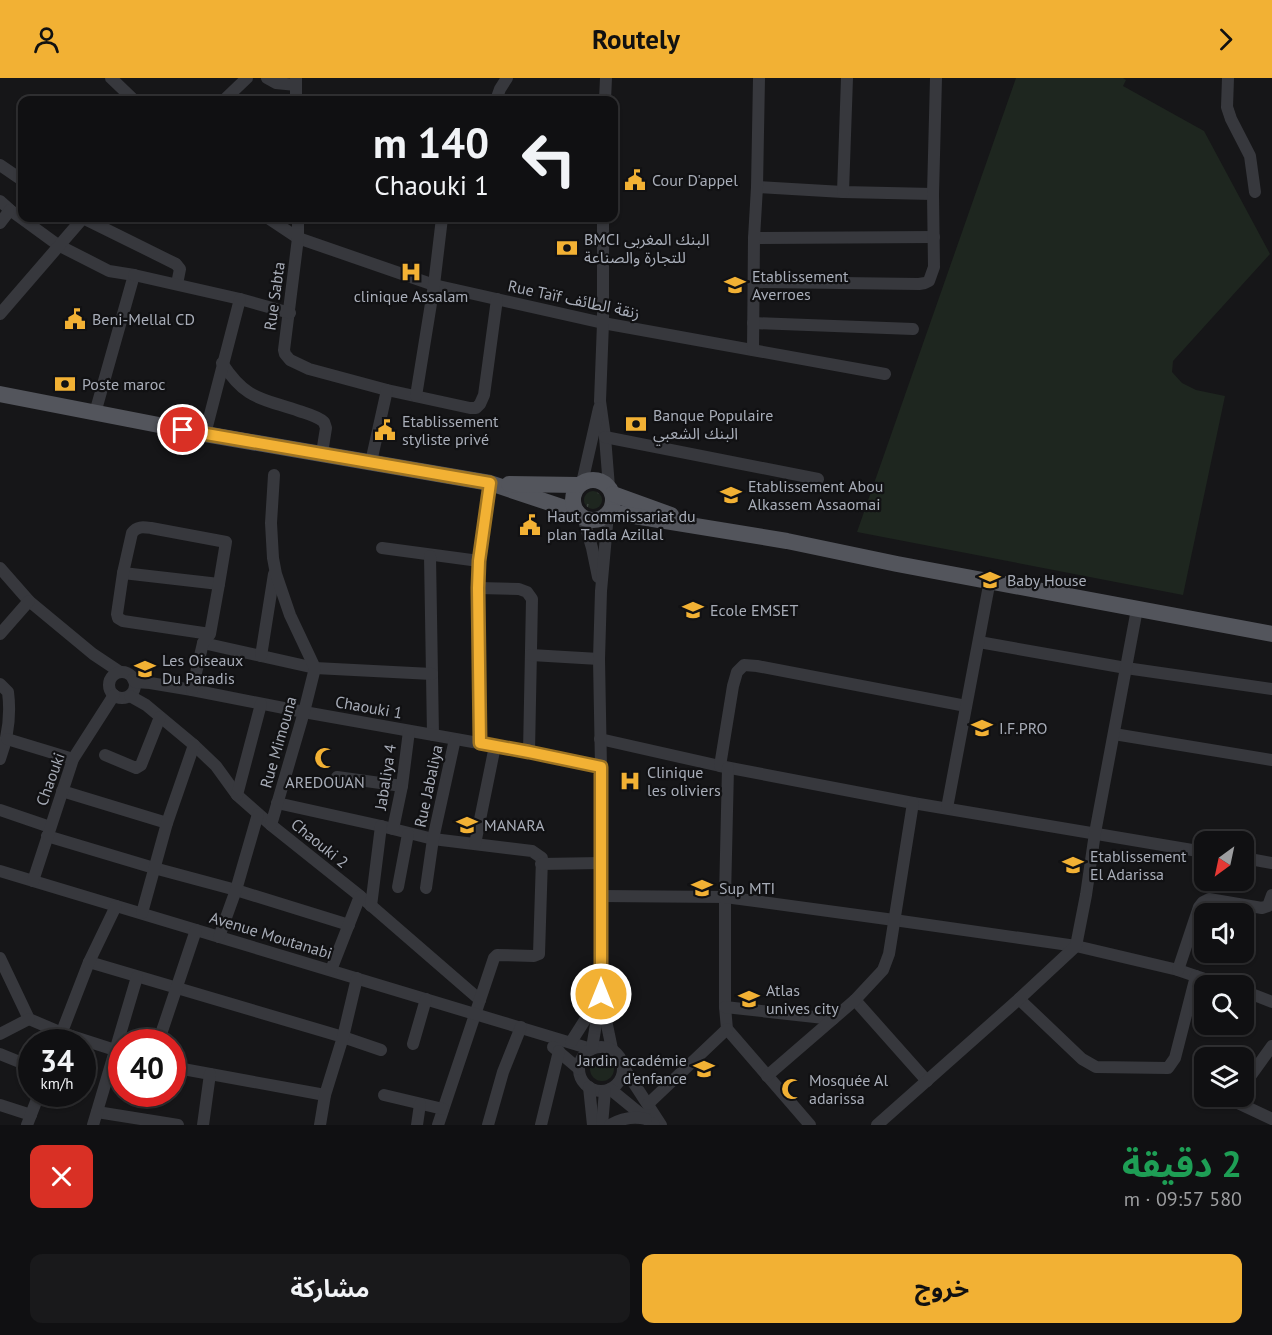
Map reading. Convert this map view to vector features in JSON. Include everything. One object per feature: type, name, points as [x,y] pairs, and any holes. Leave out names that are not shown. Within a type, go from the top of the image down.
[{"type":"main road","points":[[0,394],[205,434],[490,483],[580,484]]},
{"type":"main road","points":[[490,483],[593,520],[609,513],[614,500],[605,483],[599,480],[587,480],[580,484],[573,495],[574,507],[580,515]]},
{"type":"main road","points":[[611,491],[703,526]]},
{"type":"main road","points":[[609,513],[703,526],[1272,634]]},
{"type":"street","points":[[111,78],[130,96]]},
{"type":"street","points":[[228,96],[247,78]]},
{"type":"street","points":[[267,78],[276,83],[296,82]]},
{"type":"street","points":[[497,96],[507,78]]},
{"type":"street","points":[[605,96],[606,78]]},
{"type":"street","points":[[753,350],[759,78]]},
{"type":"street","points":[[843,192],[847,78]]},
{"type":"street","points":[[753,282],[922,284],[929,281],[933,272],[936,78]]},
{"type":"street","points":[[1228,78],[1227,108],[1250,156],[1255,192]]},
{"type":"street","points":[[0,165],[18,177]]},
{"type":"street","points":[[758,187],[933,194]]},
{"type":"street","points":[[0,201],[18,216]]},
{"type":"street","points":[[0,222],[10,210]]},
{"type":"street","points":[[26,222],[58,245],[109,271],[240,299],[290,313]]},
{"type":"street","points":[[0,314],[79,222]]},
{"type":"street","points":[[91,222],[178,266],[180,269],[177,285]]},
{"type":"street","name":"Rue Taïf زنقة الطائف","points":[[274,222],[298,238],[434,285],[603,323],[885,374]]},
{"type":"street","name":"Rue Sabta","points":[[298,222],[290,313],[284,346],[287,358],[297,365],[387,390]]},
{"type":"street","points":[[416,396],[442,222]]},
{"type":"street","points":[[603,222],[600,401],[611,491]]},
{"type":"street","points":[[754,237],[934,237]]},
{"type":"street","points":[[95,413],[134,276]]},
{"type":"street","points":[[205,434],[240,299]]},
{"type":"street","points":[[371,462],[387,390],[470,408],[479,406],[484,395],[497,299]]},
{"type":"street","points":[[753,323],[913,329]]},
{"type":"street","points":[[222,363],[231,377],[248,393],[262,400],[315,416],[324,422],[326,428],[322,453]]},
{"type":"street","points":[[580,484],[600,401]]},
{"type":"street","points":[[605,437],[818,479]]},
{"type":"street","points":[[274,475],[271,524],[275,568],[290,615],[315,668]]},
{"type":"street","points":[[480,743],[479,561],[490,483]]},
{"type":"street","points":[[592,1048],[601,994],[599,659],[601,591],[609,513]]},
{"type":"street","points":[[580,515],[592,548],[601,591]]},
{"type":"street","points":[[192,690],[206,638],[219,584],[226,542],[138,527],[132,533],[123,573],[117,614],[118,618],[123,621],[206,638],[261,656],[315,668],[432,674]]},
{"type":"street","points":[[382,548],[479,561]]},
{"type":"street","points":[[430,556],[433,735]]},
{"type":"street","points":[[0,568],[29,601],[93,654],[115,676]]},
{"type":"street","points":[[261,656],[275,568]]},
{"type":"street","points":[[123,573],[219,584]]},
{"type":"street","points":[[947,808],[990,580]]},
{"type":"street","points":[[478,588],[516,589],[527,592],[532,599],[529,752]]},
{"type":"street","points":[[0,634],[29,601]]},
{"type":"street","points":[[877,1125],[1076,946],[1137,609]]},
{"type":"street","points":[[979,642],[1126,668],[1272,689]]},
{"type":"street","points":[[531,655],[599,659]]},
{"type":"street","points":[[810,1125],[727,1029],[724,767],[733,686],[737,672],[744,665],[757,666],[966,706]]},
{"type":"street","name":"Rue Mimouna","points":[[272,825],[315,668]]},
{"type":"street","points":[[128,673],[133,687],[120,698],[114,695],[109,688],[115,676],[128,673]]},
{"type":"street","name":"Chaouki 1","points":[[133,687],[135,682],[192,690],[601,767]]},
{"type":"street","points":[[0,684],[8,692],[10,708],[7,739],[0,759]]},
{"type":"street","name":"Chaouki 2","points":[[133,687],[146,705],[216,766],[237,795],[258,814],[360,896],[480,1000]]},
{"type":"street","name":"Chaouki","points":[[33,881],[73,759],[114,695]]},
{"type":"street","points":[[237,795],[261,704]]},
{"type":"street","points":[[105,755],[136,768],[141,765],[160,717]]},
{"type":"street","name":"Jabaliya 4","points":[[370,906],[387,827],[402,786],[409,731]]},
{"type":"street","points":[[1114,734],[1272,760]]},
{"type":"street","points":[[600,738],[724,767],[913,803],[1194,850]]},
{"type":"street","points":[[7,739],[73,759]]},
{"type":"street","name":"Rue Jabaliya","points":[[426,888],[433,839],[455,739]]},
{"type":"street","points":[[142,913],[167,823],[194,745]]},
{"type":"street","points":[[476,844],[495,746]]},
{"type":"street","points":[[337,777],[402,786]]},
{"type":"street","points":[[62,790],[167,823]]},
{"type":"street","name":"Rue Jabaliya","points":[[277,803],[433,839],[532,851],[542,858],[542,864]]},
{"type":"street","points":[[767,1076],[855,1000],[885,965],[889,954],[913,803]]},
{"type":"street","points":[[0,810],[49,831],[154,868],[236,890],[349,925]]},
{"type":"street","points":[[219,937],[236,890],[258,814]]},
{"type":"street","points":[[398,887],[408,834]]},
{"type":"street","points":[[1254,860],[1272,863]]},
{"type":"street","points":[[438,1125],[494,958],[497,955],[534,956],[539,954],[542,864],[601,863]]},
{"type":"street","name":"Avenue Moutanabi","points":[[0,871],[592,1048]]},
{"type":"street","points":[[1178,970],[1199,907],[1203,902],[1209,899],[1262,908],[1268,906],[1272,895]]},
{"type":"street","points":[[331,970],[360,896]]},
{"type":"street","points":[[601,896],[725,897],[1076,946],[1194,975]]},
{"type":"street","points":[[63,1029],[89,962],[116,906]]},
{"type":"street","points":[[163,1029],[196,930]]},
{"type":"street","points":[[0,958],[29,1019],[45,1029]]},
{"type":"street","points":[[89,962],[381,1050]]},
{"type":"street","points":[[123,1029],[137,976]]},
{"type":"street","points":[[320,1125],[325,1095],[343,1037],[357,978]]},
{"type":"street","points":[[1019,999],[1089,1064],[1096,1067],[1168,1068],[1175,1058],[1194,984]]},
{"type":"street","points":[[571,1042],[601,994]]},
{"type":"street","points":[[601,994],[612,1049]]},
{"type":"street","points":[[1254,996],[1272,1002]]},
{"type":"street","points":[[413,1044],[426,999]]},
{"type":"street","points":[[855,1000],[927,1081]]},
{"type":"street","points":[[725,1008],[833,1019]]},
{"type":"street","points":[[0,1034],[29,1019]]},
{"type":"street","points":[[488,1125],[502,1072],[521,1027]]},
{"type":"street","points":[[648,1104],[727,1029]]},
{"type":"street","points":[[533,1031],[579,1069],[583,1081],[590,1088],[607,1090],[620,1081],[624,1068]]},
{"type":"street","points":[[579,1069],[581,1059],[592,1048],[599,1046],[612,1049],[621,1057],[624,1068],[661,1125]]},
{"type":"street","points":[[1254,1074],[1268,1059],[1272,1046]]},
{"type":"street","points":[[541,1125],[559,1051]]},
{"type":"street","points":[[0,1054],[18,1061]]},
{"type":"street","points":[[186,1070],[325,1095]]},
{"type":"street","points":[[203,1125],[210,1074]]},
{"type":"street","points":[[93,1125],[108,1080]]},
{"type":"street","points":[[590,1088],[593,1125]]},
{"type":"street","points":[[607,1090],[651,1122]]},
{"type":"street","points":[[602,1125],[607,1090]]},
{"type":"street","points":[[384,1095],[443,1109]]},
{"type":"street","points":[[0,1104],[29,1120]]},
{"type":"street","points":[[417,1125],[420,1104]]},
{"type":"street","points":[[1246,1107],[1272,1119]]},
{"type":"street","points":[[97,1112],[178,1125]]},
{"type":"street","points":[[610,1125],[626,1118],[638,1117],[651,1122]]},
{"type":"green space","points":[[1016,78],[1123,78],[1126,80],[1123,86],[1204,131],[1270,254],[1173,361],[1172,372],[1182,383],[1196,390],[1225,396],[1183,595],[857,532]]},
{"type":"green space","points":[[589,491],[597,491],[602,496],[600,507],[589,509],[584,504],[584,496]]},
{"type":"green space","points":[[602,1057],[607,1058],[613,1064],[613,1074],[607,1080],[602,1081],[597,1080],[591,1074],[590,1069],[591,1064],[597,1058]]},
{"type":"place","name":"Cour D'appel","points":[[635,180]]},
{"type":"place","name":"BMCI البنك المغربي للتجارة والصناعة","points":[[567,248]]},
{"type":"place","name":"clinique Assalam","points":[[411,272]]},
{"type":"place","name":"Etablissement Averroes","points":[[735,285]]},
{"type":"place","name":"Beni-Mellal CD","points":[[75,319]]},
{"type":"place","name":"Poste maroc","points":[[65,384]]},
{"type":"place","name":"Banque Populaire البنك الشعبي","points":[[636,424]]},
{"type":"place","name":"Etablissement styliste privé","points":[[385,430]]},
{"type":"place","name":"Etablissement Abou Alkassem Assaomai","points":[[731,495]]},
{"type":"place","name":"Haut commissariat du plan Tadla Azillal","points":[[530,525]]},
{"type":"place","name":"Baby House","points":[[990,580]]},
{"type":"place","name":"Ecole EMSET","points":[[693,610]]},
{"type":"place","name":"Les Oiseaux Du Paradis","points":[[145,669]]},
{"type":"place","name":"I.F.PRO","points":[[982,728]]},
{"type":"place","name":"AREDOUAN","points":[[325,758]]},
{"type":"place","name":"Clinique les oliviers","points":[[630,781]]},
{"type":"place","name":"MANARA","points":[[467,825]]},
{"type":"place","name":"Etablissement El Adarissa","points":[[1073,865]]},
{"type":"place","name":"Sup MTI","points":[[702,888]]},
{"type":"place","name":"Atlas unives city","points":[[749,999]]},
{"type":"place","name":"Jardin académie d'enfance","points":[[704,1069]]},
{"type":"place","name":"Mosquée Al adarissa","points":[[792,1089]]},
{"type":"route","points":[[183,430],[490,483],[479,561],[480,743],[601,767],[601,994]]}]
